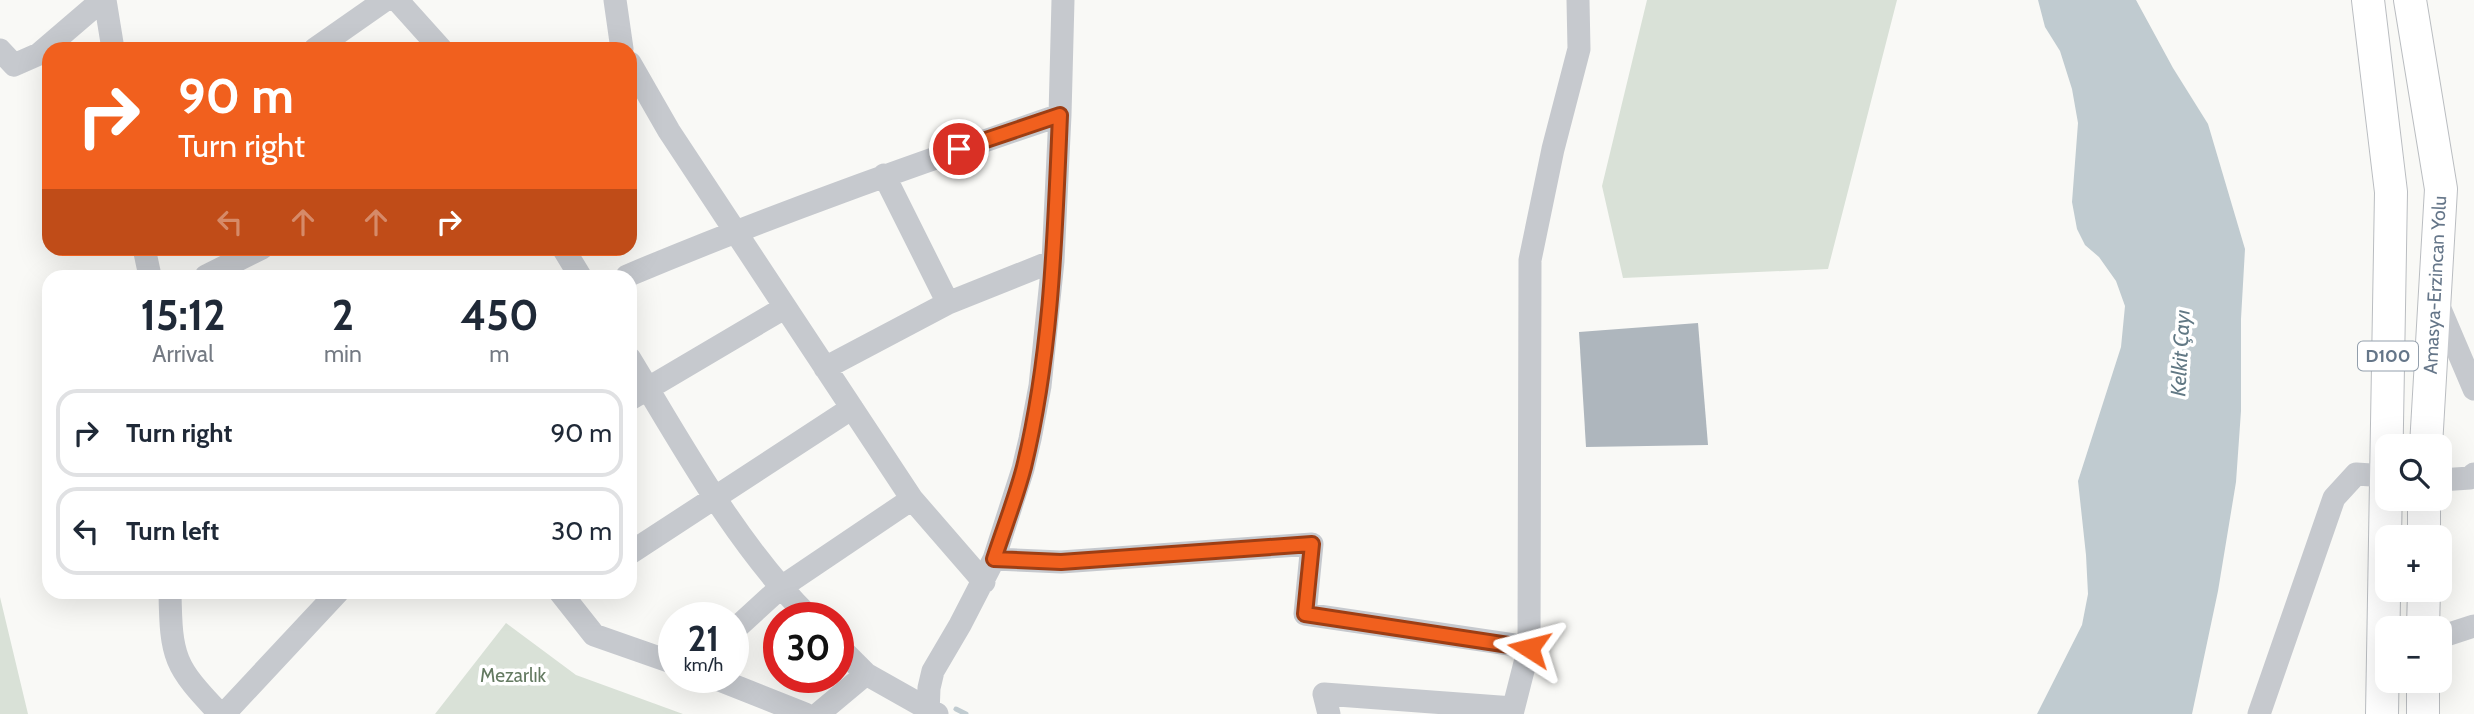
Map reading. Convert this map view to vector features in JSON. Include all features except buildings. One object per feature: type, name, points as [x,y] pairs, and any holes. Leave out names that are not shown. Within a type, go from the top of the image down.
[{"type":"highway","name":"D100","points":[[2368,0],[2391,192],[2388,434]]},
{"type":"highway","name":"Amasya-Erzincan Yolu","points":[[2410,0],[2441,189],[2427,434]]},
{"type":"highway","name":"D100","points":[[2382,714],[2386,511]]},
{"type":"highway","points":[[2423,693],[2423,714]]},
{"type":"street","points":[[53,42],[104,0],[112,42]]},
{"type":"street","points":[[325,42],[385,0]]},
{"type":"street","points":[[397,0],[435,42]]},
{"type":"street","points":[[615,0],[621,42]]},
{"type":"street","points":[[931,712],[929,688],[933,671],[984,582],[994,559],[1024,469],[1040,386],[1053,261],[1063,0]]},
{"type":"street","points":[[1329,714],[1324,694],[1513,711],[1529,648],[1530,260],[1553,149],[1579,48],[1578,0]]},
{"type":"street","points":[[0,50],[14,65],[42,52]]},
{"type":"street","points":[[637,75],[669,131],[912,499],[984,582]]},
{"type":"street","points":[[637,272],[734,230],[1060,115]]},
{"type":"street","points":[[884,175],[948,303]]},
{"type":"street","points":[[217,270],[246,256]]},
{"type":"street","points":[[825,368],[948,303],[1053,261]]},
{"type":"street","points":[[2435,297],[2474,389]]},
{"type":"street","points":[[784,307],[639,394],[780,588],[794,602]]},
{"type":"street","points":[[637,549],[852,408]]},
{"type":"street","points":[[2259,714],[2334,498],[2356,474],[2375,475]]},
{"type":"street","points":[[2452,479],[2470,478],[2474,474]]},
{"type":"street","points":[[749,616],[780,588],[912,499]]},
{"type":"street","points":[[994,559],[1061,562],[1312,544],[1305,614],[1529,648]]},
{"type":"street","points":[[170,599],[170,635],[180,668],[191,684],[222,714],[331,599]]},
{"type":"street","points":[[568,599],[594,635],[658,657]]},
{"type":"street","points":[[2452,633],[2474,626]]},
{"type":"street","points":[[854,662],[866,674],[931,712]]},
{"type":"street","points":[[818,714],[866,674]]},
{"type":"street","points":[[749,692],[805,714]]},
{"type":"green space","points":[[1647,0],[1897,0],[1828,269],[1623,278],[1602,186]]},
{"type":"green space","points":[[0,597],[28,714],[0,714]]},
{"type":"green space","name":"Mezarlık","points":[[506,623],[576,675],[683,714],[435,714]]},
{"type":"water","name":"Kelkit Çayı","points":[[2038,0],[2136,0],[2173,68],[2208,124],[2245,249],[2241,319],[2241,411],[2236,482],[2218,591],[2192,714],[2037,714],[2082,625],[2088,594],[2078,481],[2121,347],[2125,306],[2116,281],[2099,257],[2085,245],[2077,229],[2072,202],[2078,123],[2072,89],[2060,51],[2045,27]]},
{"type":"waterway","points":[[956,709],[966,714]]},
{"type":"route","points":[[959,149],[1060,115],[1053,261],[1040,386],[1024,469],[994,559],[1061,562],[1312,544],[1305,614],[1529,648]]}]
